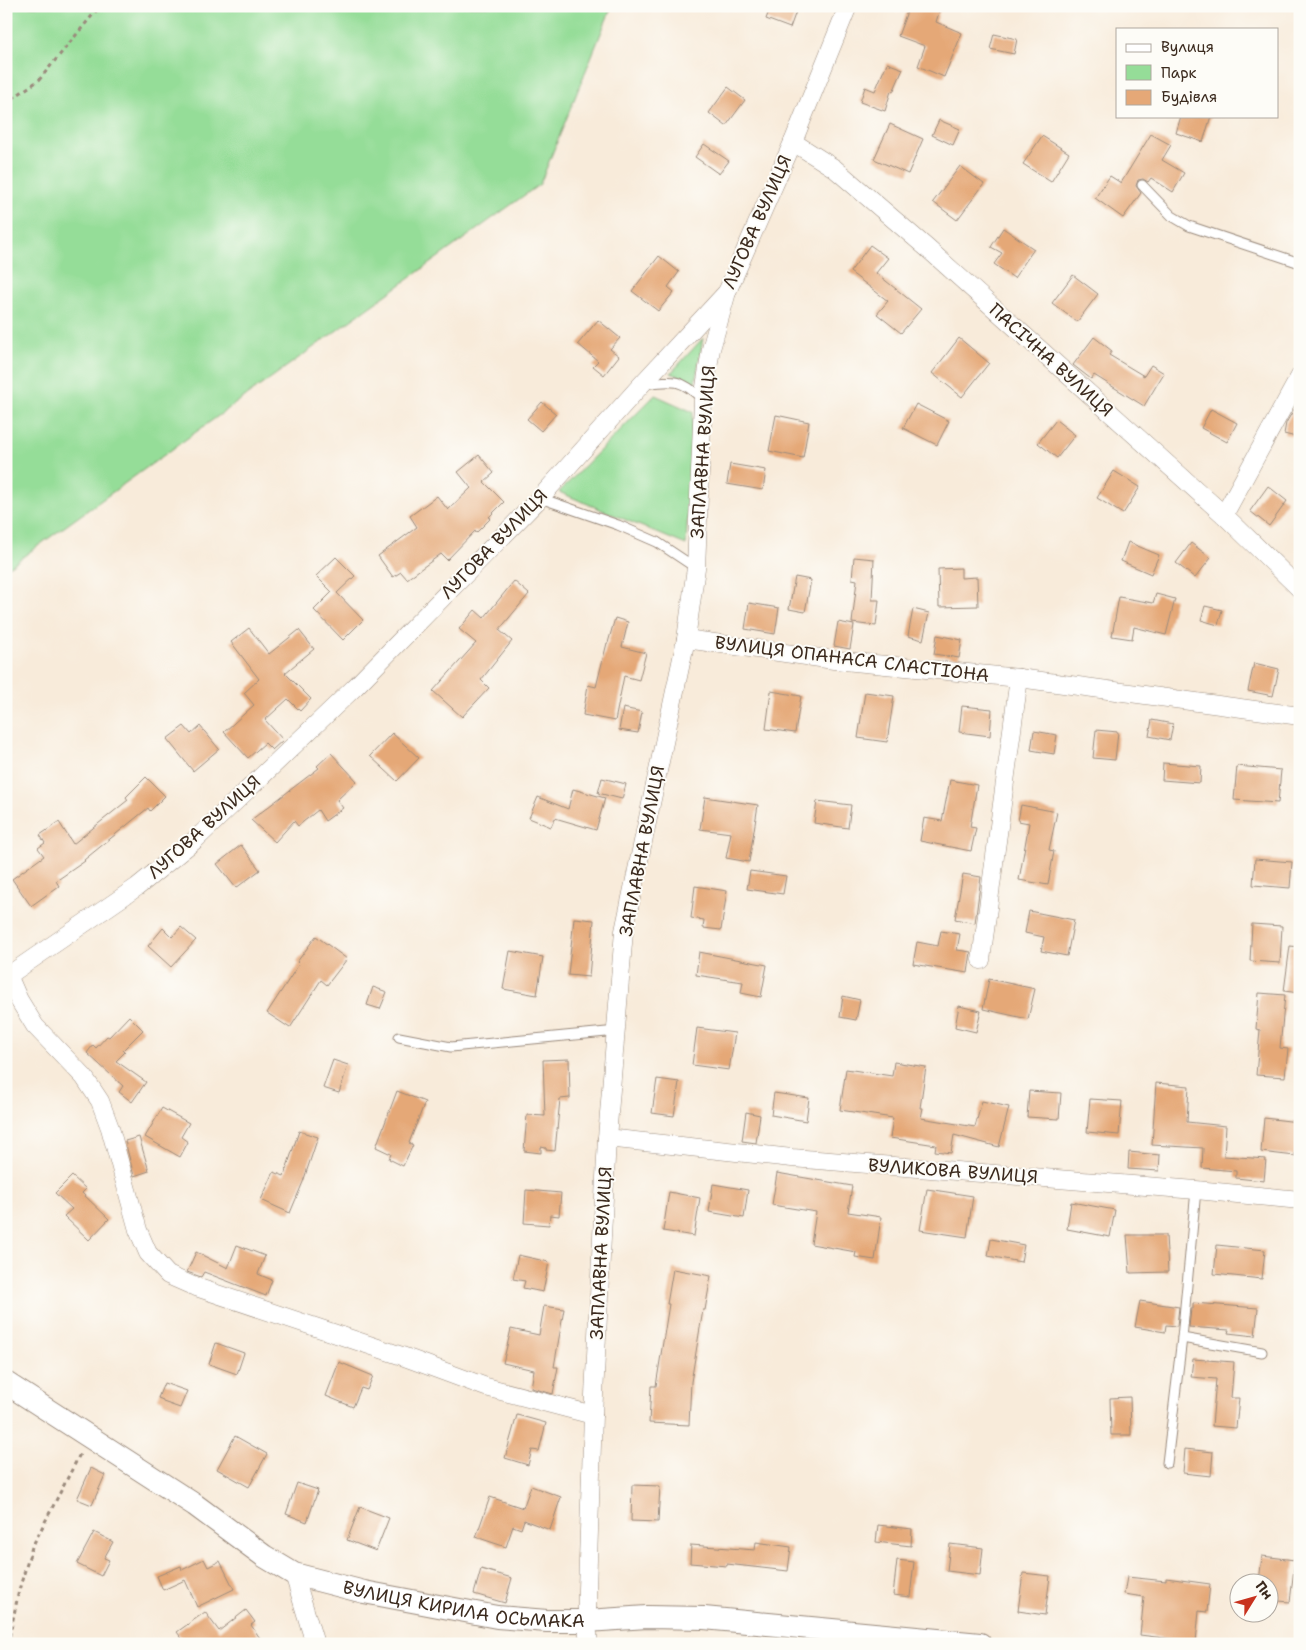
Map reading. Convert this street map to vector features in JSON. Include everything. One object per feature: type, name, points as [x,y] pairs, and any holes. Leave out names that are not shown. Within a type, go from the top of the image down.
[{"type":"street","name":"ЛУГОВА ВУЛИЦЯ","points":[[7,976],[137,887],[195,840],[354,687],[540,498],[727,292],[793,142],[848,6]]},
{"type":"street","name":"ПАСІЧНА ВУЛИЦЯ","points":[[793,142],[834,168],[927,248],[1224,515],[1300,589]]},
{"type":"street","name":"ЗАПЛАВНА ВУЛИЦЯ","points":[[589,1644],[586,1621],[592,1415],[607,1138],[624,931],[686,639],[696,568],[703,400],[711,349],[727,292]]},
{"type":"street","points":[[1224,515],[1300,376]]},
{"type":"street","name":"ВУЛИЦЯ ОПАНАСА СЛАСТІОНА","points":[[686,639],[834,660],[1018,678],[1300,716]]},
{"type":"street","points":[[981,960],[1018,678]]},
{"type":"street","points":[[7,976],[35,1026],[84,1077],[100,1101],[110,1128],[138,1230],[148,1253],[168,1275],[192,1286],[402,1356],[486,1388],[592,1415]]},
{"type":"street","name":"ВУЛИКОВА ВУЛИЦЯ","points":[[607,1138],[792,1158],[1300,1200]]},
{"type":"street","name":"ВУЛИЦЯ КИРИЛА ОСЬМАКА","points":[[6,1383],[195,1505],[264,1556],[294,1574],[364,1592],[497,1616],[547,1622],[648,1617],[704,1618],[980,1644]]},
{"type":"street","points":[[294,1574],[315,1644]]},
{"type":"lane","points":[[1142,184],[1172,216],[1189,226],[1300,263]]},
{"type":"lane","points":[[641,385],[671,380],[690,387],[703,400]]},
{"type":"lane","points":[[540,498],[618,525],[657,542],[696,568]]},
{"type":"lane","points":[[399,1037],[451,1047],[617,1031]]},
{"type":"lane","points":[[1167,1463],[1182,1338],[1196,1190]]},
{"type":"lane","points":[[1182,1338],[1262,1352]]},
{"type":"path","points":[[6,103],[39,80],[100,6]]},
{"type":"path","points":[[8,1644],[19,1590],[32,1547],[90,1437]]},
{"type":"green space","points":[[6,6],[612,6],[540,184],[6,569]]},
{"type":"green space","points":[[703,338],[695,383],[671,373]]},
{"type":"green space","points":[[655,395],[693,412],[686,545],[559,492]]},
{"type":"building","points":[[771,6],[798,6],[790,28],[766,19]]},
{"type":"building","points":[[909,6],[941,6],[936,22],[962,33],[944,77],[918,66],[925,46],[898,36]]},
{"type":"building","points":[[994,34],[1017,39],[1014,54],[990,49]]},
{"type":"building","points":[[887,63],[903,69],[893,92],[891,91],[885,111],[860,102],[865,87],[875,91]]},
{"type":"building","points":[[728,87],[745,100],[726,126],[709,113]]},
{"type":"building","points":[[1180,118],[1210,118],[1203,142],[1176,133]]},
{"type":"building","points":[[939,120],[960,129],[953,145],[932,135]]},
{"type":"building","points":[[890,124],[923,139],[908,174],[874,159]]},
{"type":"building","points":[[1151,134],[1171,145],[1162,160],[1184,173],[1173,192],[1151,178],[1148,182],[1143,179],[1138,180],[1136,186],[1141,193],[1123,218],[1095,198],[1110,176],[1121,183]]},
{"type":"building","points":[[1042,136],[1069,153],[1051,182],[1023,164]]},
{"type":"building","points":[[704,144],[729,161],[719,174],[695,157]]},
{"type":"building","points":[[960,166],[984,184],[957,220],[933,202]]},
{"type":"building","points":[[1003,228],[1034,249],[1014,278],[994,264],[1002,253],[991,247]]},
{"type":"building","points":[[870,245],[888,258],[876,273],[921,309],[901,333],[877,314],[888,301],[850,272]]},
{"type":"building","points":[[659,256],[679,272],[668,287],[674,292],[658,311],[632,291]]},
{"type":"building","points":[[1073,275],[1098,294],[1077,322],[1052,303]]},
{"type":"building","points":[[598,320],[620,338],[610,349],[619,356],[604,375],[593,366],[598,361],[578,344]]},
{"type":"building","points":[[1094,337],[1112,351],[1109,355],[1144,376],[1151,365],[1164,373],[1144,406],[1094,375],[1091,379],[1073,365]]},
{"type":"building","points":[[959,338],[989,363],[962,397],[932,373]]},
{"type":"building","points":[[1300,399],[1300,438],[1284,434],[1286,423]]},
{"type":"building","points":[[542,402],[556,414],[541,431],[527,419]]},
{"type":"building","points":[[916,404],[949,421],[937,445],[903,428]]},
{"type":"building","points":[[1211,409],[1237,423],[1227,442],[1201,428]]},
{"type":"building","points":[[776,415],[809,422],[803,458],[769,451]]},
{"type":"building","points":[[1056,420],[1075,435],[1057,458],[1038,443]]},
{"type":"building","points":[[479,455],[494,473],[484,482],[504,502],[489,517],[491,518],[476,533],[475,531],[447,560],[441,554],[407,579],[401,572],[393,577],[378,556],[417,527],[410,516],[437,496],[448,510],[471,488],[458,472]]},
{"type":"building","points":[[730,464],[766,470],[763,490],[727,484]]},
{"type":"building","points":[[1114,471],[1140,487],[1123,514],[1097,498]]},
{"type":"building","points":[[1268,486],[1287,501],[1269,526],[1250,511]]},
{"type":"building","points":[[1128,542],[1159,555],[1151,574],[1121,561]]},
{"type":"building","points":[[1191,543],[1211,558],[1195,578],[1176,563]]},
{"type":"building","points":[[336,557],[355,576],[337,593],[363,620],[343,640],[314,610],[332,592],[316,576]]},
{"type":"building","points":[[854,557],[874,559],[872,600],[879,600],[876,626],[852,623],[857,580],[852,579]]},
{"type":"building","points":[[961,568],[961,578],[977,577],[978,606],[939,607],[938,569]]},
{"type":"building","points":[[795,577],[811,580],[805,612],[789,609]]},
{"type":"building","points":[[514,581],[529,594],[499,630],[512,641],[481,680],[489,688],[462,717],[433,691],[476,643],[459,629],[475,610],[484,618]]},
{"type":"building","points":[[1156,594],[1175,599],[1166,635],[1134,627],[1132,639],[1112,636],[1119,597],[1153,603]]},
{"type":"building","points":[[749,603],[779,608],[775,634],[745,629]]},
{"type":"building","points":[[1205,606],[1222,610],[1218,625],[1201,620]]},
{"type":"building","points":[[913,609],[929,613],[923,640],[908,636]]},
{"type":"building","points":[[615,618],[628,622],[622,647],[646,653],[639,680],[624,676],[615,721],[583,715],[588,685],[596,687]]},
{"type":"building","points":[[838,622],[854,625],[850,649],[834,646]]},
{"type":"building","points":[[249,628],[269,654],[299,630],[314,649],[285,673],[311,699],[300,711],[288,699],[265,720],[283,740],[272,750],[265,743],[248,758],[224,732],[254,705],[244,693],[259,679],[231,642]]},
{"type":"building","points":[[937,635],[962,640],[959,658],[934,654]]},
{"type":"building","points":[[1254,663],[1279,669],[1273,696],[1248,691]]},
{"type":"building","points":[[771,691],[801,696],[795,733],[766,729]]},
{"type":"building","points":[[865,692],[894,696],[887,742],[858,738]]},
{"type":"building","points":[[962,706],[992,709],[990,736],[959,732]]},
{"type":"building","points":[[623,708],[642,712],[638,733],[619,730]]},
{"type":"building","points":[[1152,720],[1173,724],[1170,740],[1149,736]]},
{"type":"building","points":[[184,726],[191,734],[200,726],[219,749],[193,771],[167,739]]},
{"type":"building","points":[[1096,730],[1118,732],[1115,760],[1093,758]]},
{"type":"building","points":[[1034,731],[1057,735],[1054,754],[1031,750]]},
{"type":"building","points":[[392,733],[419,758],[397,781],[370,756]]},
{"type":"building","points":[[331,753],[357,781],[337,800],[343,808],[325,821],[318,810],[298,826],[294,821],[275,842],[251,820],[319,768],[317,766]]},
{"type":"building","points":[[1163,763],[1201,766],[1200,783],[1162,780]]},
{"type":"building","points":[[1237,766],[1281,770],[1278,803],[1234,800]]},
{"type":"building","points":[[146,777],[165,796],[150,811],[148,808],[85,861],[56,881],[59,886],[31,906],[12,879],[44,856],[38,848],[45,843],[40,835],[59,822],[73,844],[128,800],[126,797]]},
{"type":"building","points":[[602,778],[626,784],[622,799],[598,793]]},
{"type":"building","points":[[950,780],[977,785],[970,827],[976,828],[971,851],[920,841],[924,818],[942,821]]},
{"type":"building","points":[[573,789],[605,798],[596,830],[555,818],[551,827],[529,818],[538,797],[568,809]]},
{"type":"building","points":[[705,797],[758,805],[749,862],[726,858],[731,833],[700,829]]},
{"type":"building","points":[[817,801],[851,805],[848,828],[814,823]]},
{"type":"building","points":[[1021,805],[1057,812],[1049,850],[1054,851],[1048,885],[1019,880],[1029,823],[1018,821]]},
{"type":"building","points":[[241,845],[260,870],[236,888],[217,864]]},
{"type":"building","points":[[1255,859],[1292,862],[1290,888],[1253,885]]},
{"type":"building","points":[[750,871],[786,876],[783,894],[747,889]]},
{"type":"building","points":[[963,874],[981,877],[975,923],[955,919]]},
{"type":"building","points":[[695,886],[727,891],[721,930],[703,928],[704,920],[691,918]]},
{"type":"building","points":[[1029,911],[1074,920],[1067,956],[1041,951],[1044,937],[1025,933]]},
{"type":"building","points":[[574,918],[594,920],[589,977],[568,975]]},
{"type":"building","points":[[1252,924],[1282,926],[1280,963],[1250,961]]},
{"type":"building","points":[[181,927],[196,940],[171,967],[148,946],[163,928],[172,937]]},
{"type":"building","points":[[941,931],[960,934],[957,950],[971,952],[968,973],[913,964],[917,942],[938,946]]},
{"type":"building","points":[[316,936],[347,959],[327,985],[321,980],[290,1028],[267,1013],[299,964],[297,962]]},
{"type":"building","points":[[1290,946],[1300,947],[1300,993],[1284,991]]},
{"type":"building","points":[[510,951],[543,957],[537,995],[503,989]]},
{"type":"building","points":[[699,952],[767,965],[761,997],[741,993],[743,982],[696,975]]},
{"type":"building","points":[[989,979],[1035,989],[1028,1019],[983,1009]]},
{"type":"building","points":[[373,987],[387,992],[380,1009],[367,1005]]},
{"type":"building","points":[[1259,993],[1285,995],[1280,1048],[1288,1049],[1285,1077],[1256,1075],[1260,1030],[1256,1029]]},
{"type":"building","points":[[843,996],[860,1000],[856,1020],[840,1017]]},
{"type":"building","points":[[959,1006],[981,1011],[976,1032],[955,1027]]},
{"type":"building","points":[[129,1016],[143,1030],[123,1050],[125,1052],[116,1061],[146,1082],[132,1102],[119,1092],[123,1086],[87,1053],[93,1045],[96,1048],[107,1036],[109,1037]]},
{"type":"building","points":[[697,1028],[735,1033],[729,1070],[692,1065]]},
{"type":"building","points":[[569,1059],[570,1098],[560,1099],[555,1151],[546,1150],[546,1148],[541,1147],[541,1153],[524,1151],[527,1115],[545,1116],[543,1060]]},
{"type":"building","points":[[333,1060],[348,1065],[339,1093],[323,1088]]},
{"type":"building","points":[[894,1062],[926,1067],[920,1108],[923,1108],[921,1118],[975,1127],[982,1101],[1009,1107],[999,1147],[954,1135],[951,1153],[935,1151],[936,1145],[890,1138],[893,1118],[840,1110],[846,1069],[892,1076]]},
{"type":"building","points":[[657,1079],[679,1082],[674,1116],[652,1113]]},
{"type":"building","points":[[1156,1083],[1189,1086],[1187,1122],[1226,1126],[1224,1156],[1266,1159],[1264,1181],[1236,1178],[1236,1171],[1202,1168],[1203,1148],[1152,1145]]},
{"type":"building","points":[[397,1091],[425,1102],[409,1143],[413,1145],[403,1166],[389,1159],[391,1154],[376,1147]]},
{"type":"building","points":[[1029,1091],[1061,1093],[1059,1119],[1027,1117]]},
{"type":"building","points":[[774,1093],[809,1098],[806,1121],[771,1115]]},
{"type":"building","points":[[1090,1099],[1122,1101],[1119,1135],[1087,1132]]},
{"type":"building","points":[[162,1108],[189,1123],[181,1137],[188,1142],[180,1157],[145,1137]]},
{"type":"building","points":[[746,1112],[760,1115],[756,1143],[742,1141]]},
{"type":"building","points":[[1264,1118],[1298,1122],[1295,1156],[1261,1152]]},
{"type":"building","points":[[299,1131],[318,1137],[290,1213],[261,1200],[274,1172],[284,1176]]},
{"type":"building","points":[[139,1137],[149,1171],[134,1176],[125,1141]]},
{"type":"building","points":[[1129,1152],[1160,1155],[1159,1171],[1128,1169]]},
{"type":"building","points":[[777,1173],[852,1186],[848,1212],[881,1217],[875,1260],[855,1257],[856,1252],[811,1244],[816,1212],[772,1205]]},
{"type":"building","points":[[72,1176],[86,1189],[82,1193],[109,1219],[89,1240],[64,1216],[72,1209],[55,1193]]},
{"type":"building","points":[[713,1184],[748,1190],[744,1218],[709,1212]]},
{"type":"building","points":[[927,1189],[973,1196],[967,1237],[920,1230]]},
{"type":"building","points":[[526,1190],[561,1193],[559,1216],[550,1215],[549,1225],[524,1223]]},
{"type":"building","points":[[669,1192],[700,1198],[694,1236],[663,1231]]},
{"type":"building","points":[[1071,1202],[1115,1210],[1110,1237],[1067,1229]]},
{"type":"building","points":[[1127,1235],[1166,1235],[1168,1272],[1130,1273]]},
{"type":"building","points":[[991,1239],[1024,1245],[1021,1262],[988,1256]]},
{"type":"building","points":[[237,1245],[265,1256],[258,1274],[272,1280],[266,1296],[204,1272],[201,1277],[187,1272],[196,1252],[228,1268]]},
{"type":"building","points":[[1217,1245],[1265,1250],[1262,1279],[1214,1274]]},
{"type":"building","points":[[518,1255],[549,1262],[543,1292],[523,1288],[525,1281],[513,1279]]},
{"type":"building","points":[[673,1269],[711,1276],[705,1310],[703,1310],[691,1382],[689,1425],[649,1423],[651,1386],[656,1386]]},
{"type":"building","points":[[1140,1301],[1179,1307],[1177,1326],[1166,1325],[1165,1332],[1135,1327]]},
{"type":"building","points":[[1193,1303],[1258,1308],[1255,1336],[1228,1333],[1229,1330],[1189,1327]]},
{"type":"building","points":[[544,1306],[564,1309],[554,1367],[558,1367],[553,1394],[531,1388],[534,1370],[503,1363],[511,1329],[539,1335]]},
{"type":"building","points":[[216,1343],[244,1353],[237,1374],[209,1364]]},
{"type":"building","points":[[1193,1359],[1234,1362],[1231,1398],[1239,1398],[1236,1428],[1212,1426],[1216,1379],[1191,1377]]},
{"type":"building","points":[[339,1362],[373,1376],[367,1390],[361,1388],[353,1407],[326,1396]]},
{"type":"building","points":[[164,1383],[187,1391],[180,1408],[163,1402],[163,1400],[158,1398]]},
{"type":"building","points":[[1130,1397],[1131,1435],[1111,1435],[1110,1398]]},
{"type":"building","points":[[517,1415],[546,1423],[539,1451],[532,1450],[528,1465],[505,1458]]},
{"type":"building","points":[[235,1436],[267,1454],[249,1487],[217,1469]]},
{"type":"building","points":[[1185,1449],[1213,1452],[1211,1476],[1183,1473]]},
{"type":"building","points":[[91,1468],[105,1475],[92,1505],[77,1499]]},
{"type":"building","points":[[297,1483],[318,1490],[307,1522],[286,1514]]},
{"type":"building","points":[[632,1485],[660,1486],[658,1522],[631,1521]]},
{"type":"building","points":[[531,1486],[561,1497],[550,1530],[524,1520],[521,1529],[513,1526],[506,1547],[476,1537],[490,1497],[523,1508]]},
{"type":"building","points":[[360,1507],[389,1518],[376,1551],[347,1540]]},
{"type":"building","points":[[878,1525],[912,1529],[911,1546],[876,1542]]},
{"type":"building","points":[[94,1532],[113,1542],[104,1558],[109,1560],[101,1576],[77,1564]]},
{"type":"building","points":[[756,1542],[791,1547],[788,1571],[727,1564],[727,1566],[690,1563],[691,1545],[755,1550]]},
{"type":"building","points":[[950,1544],[983,1548],[980,1575],[947,1571]]},
{"type":"building","points":[[1262,1556],[1295,1560],[1290,1602],[1278,1601],[1278,1572],[1260,1572]]},
{"type":"building","points":[[204,1559],[208,1567],[220,1561],[234,1589],[197,1607],[185,1580],[163,1590],[157,1576],[181,1566],[182,1570]]},
{"type":"building","points":[[897,1560],[914,1562],[910,1597],[893,1595]]},
{"type":"building","points":[[481,1569],[512,1578],[505,1603],[474,1594]]},
{"type":"building","points":[[1023,1573],[1050,1576],[1045,1615],[1018,1611]]},
{"type":"building","points":[[1127,1577],[1166,1581],[1166,1578],[1210,1584],[1207,1612],[1199,1611],[1196,1642],[1140,1635],[1144,1597],[1124,1594]]},
{"type":"building","points":[[246,1610],[255,1622],[251,1625],[264,1644],[186,1644],[177,1632],[205,1612],[219,1631]]}]
